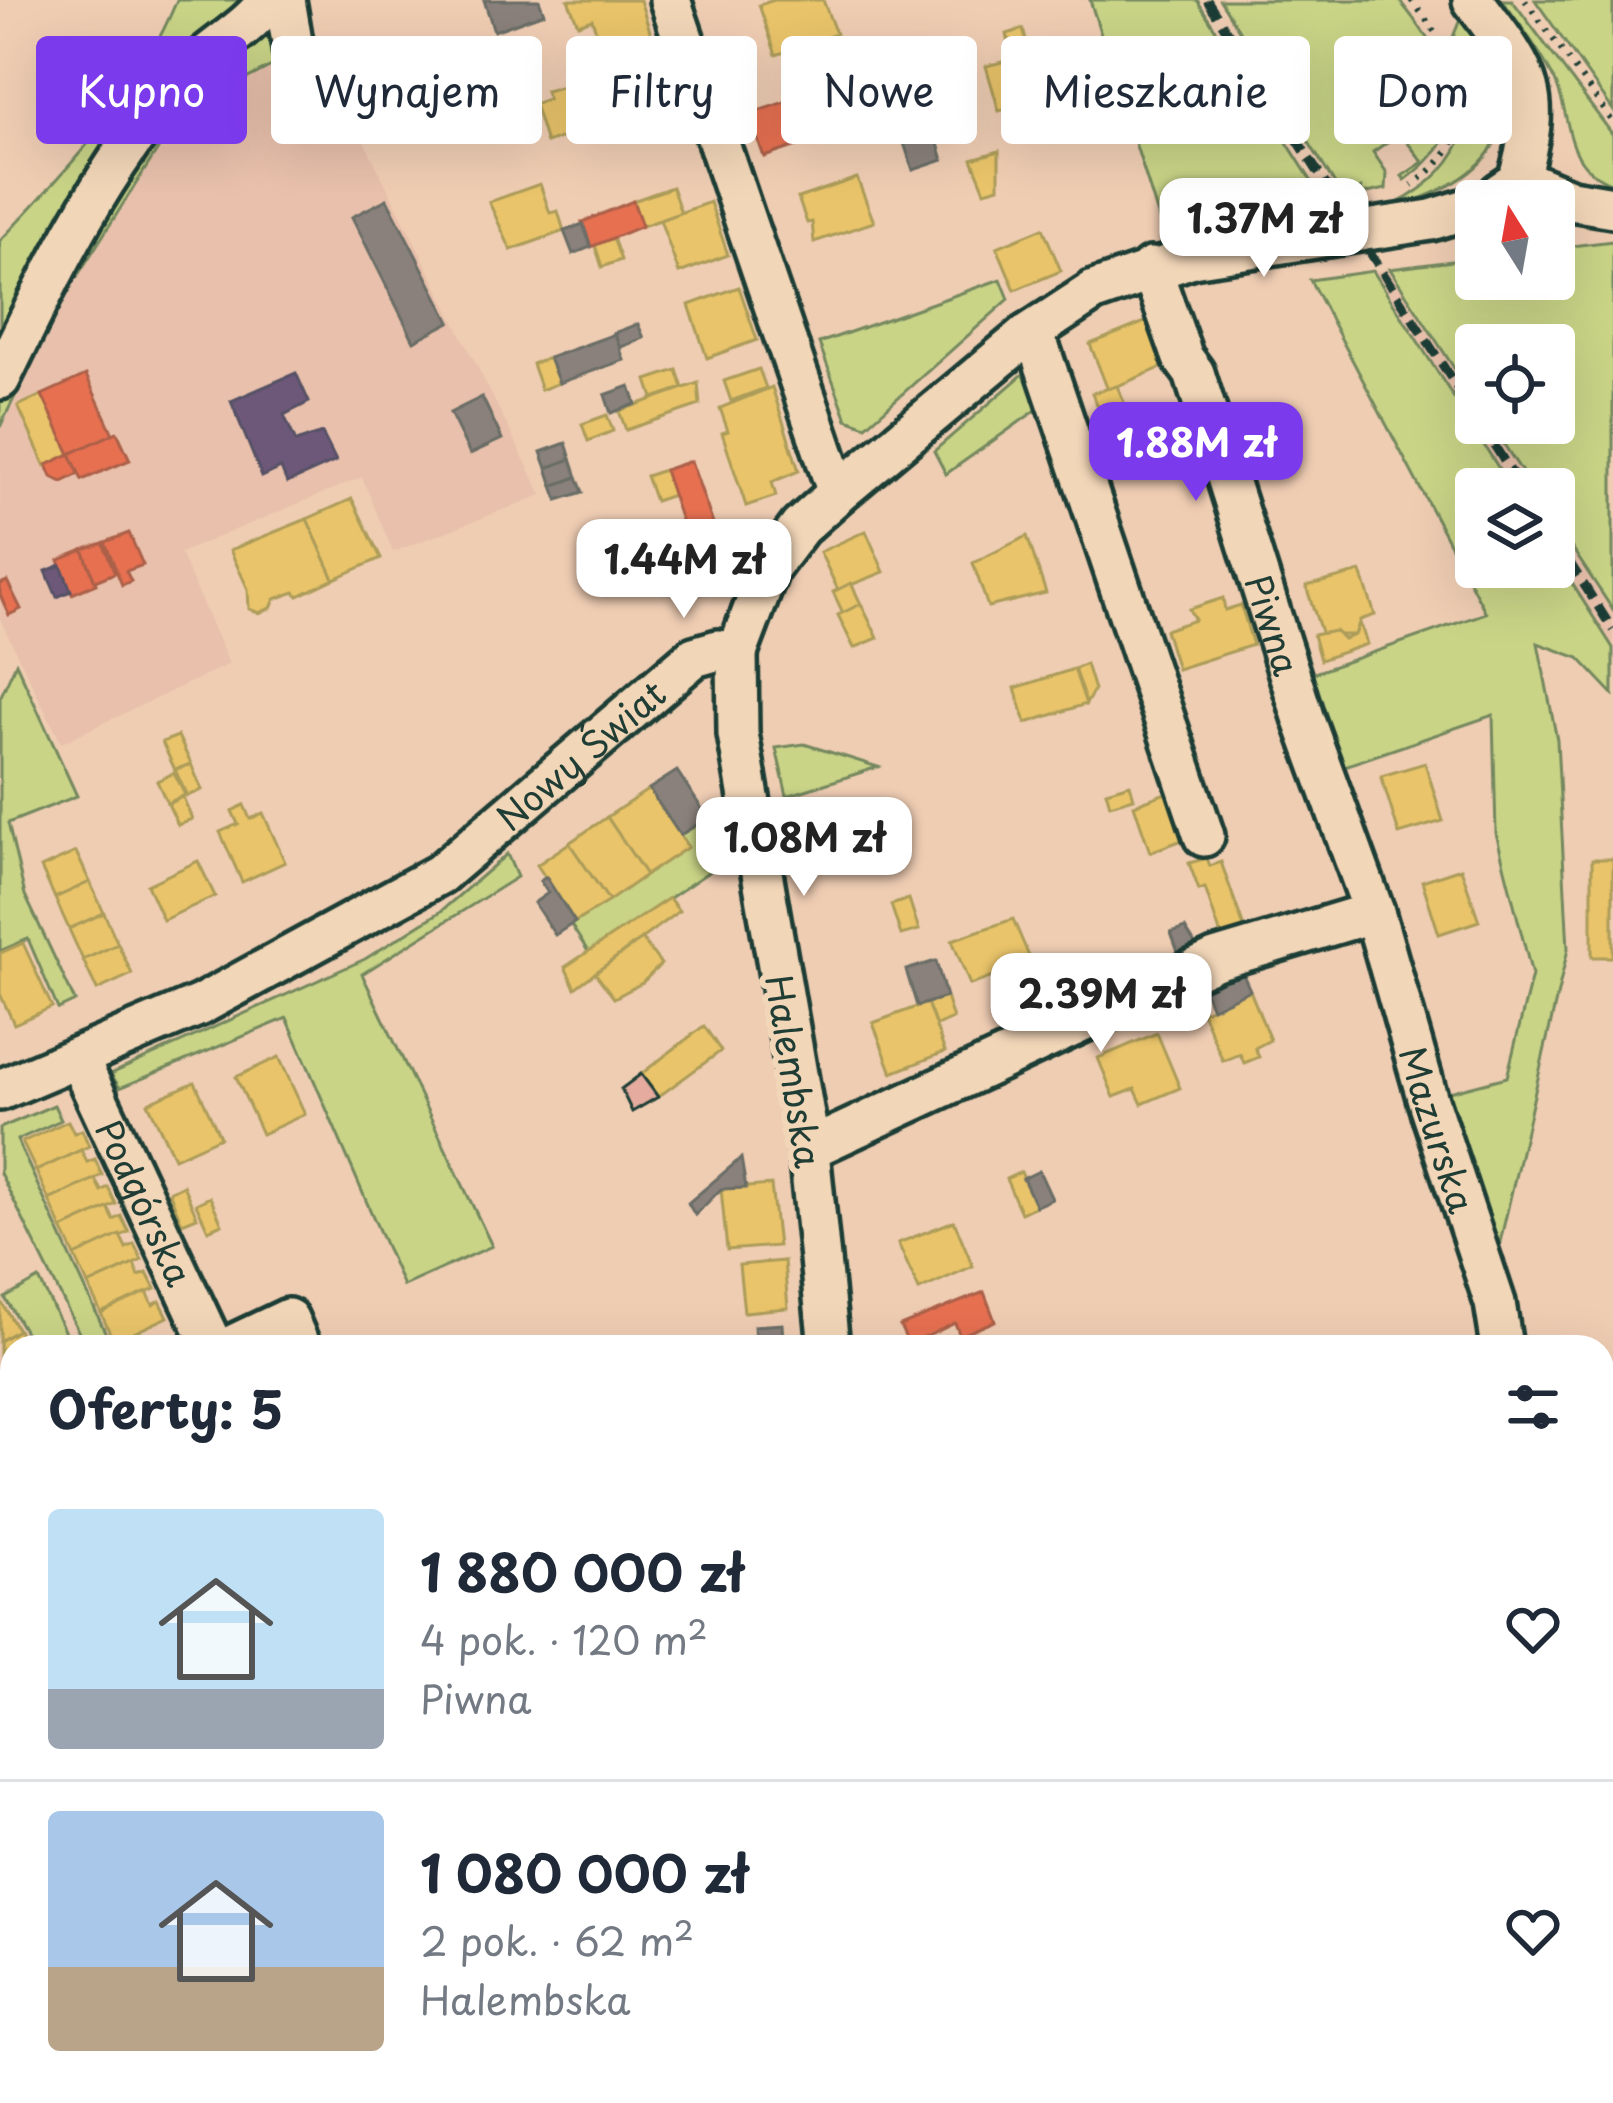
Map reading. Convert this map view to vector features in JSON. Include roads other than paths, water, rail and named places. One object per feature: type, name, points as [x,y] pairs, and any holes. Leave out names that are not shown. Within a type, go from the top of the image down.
[{"type":"street","points":[[0,379],[72,231],[138,136],[182,78],[269,0]]},
{"type":"street","points":[[285,0],[291,36]]},
{"type":"street","points":[[670,0],[838,493]]},
{"type":"street","points":[[1473,0],[1525,70],[1532,121],[1507,180]]},
{"type":"street","points":[[1575,201],[1613,207]]},
{"type":"street","points":[[737,653],[769,568],[800,527],[1027,335],[1094,291],[1151,268],[1244,246],[1431,220],[1455,213]]},
{"type":"street","name":"Piwna","points":[[1151,268],[1183,358],[1194,374],[1304,720],[1374,912]]},
{"type":"street","points":[[1027,335],[1041,353],[1204,836]]},
{"type":"street","name":"Nowy Świat","points":[[0,1090],[200,1005],[440,874],[694,657],[718,650],[737,653]]},
{"type":"street","name":"Halembska","points":[[737,653],[737,734],[808,1149],[828,1335]]},
{"type":"street","points":[[808,1149],[1216,960],[1374,912]]},
{"type":"street","name":"Mazurska","points":[[1374,912],[1429,1104],[1495,1303],[1500,1335]]},
{"type":"street","name":"Podgórska","points":[[78,1058],[207,1335]]},
{"type":"street","points":[[254,1335],[288,1319],[295,1335]]},
{"type":"railway","points":[[1207,0],[1455,384]]},
{"type":"railway","points":[[1493,444],[1509,468]]},
{"type":"railway","points":[[1575,571],[1613,630]]}]
